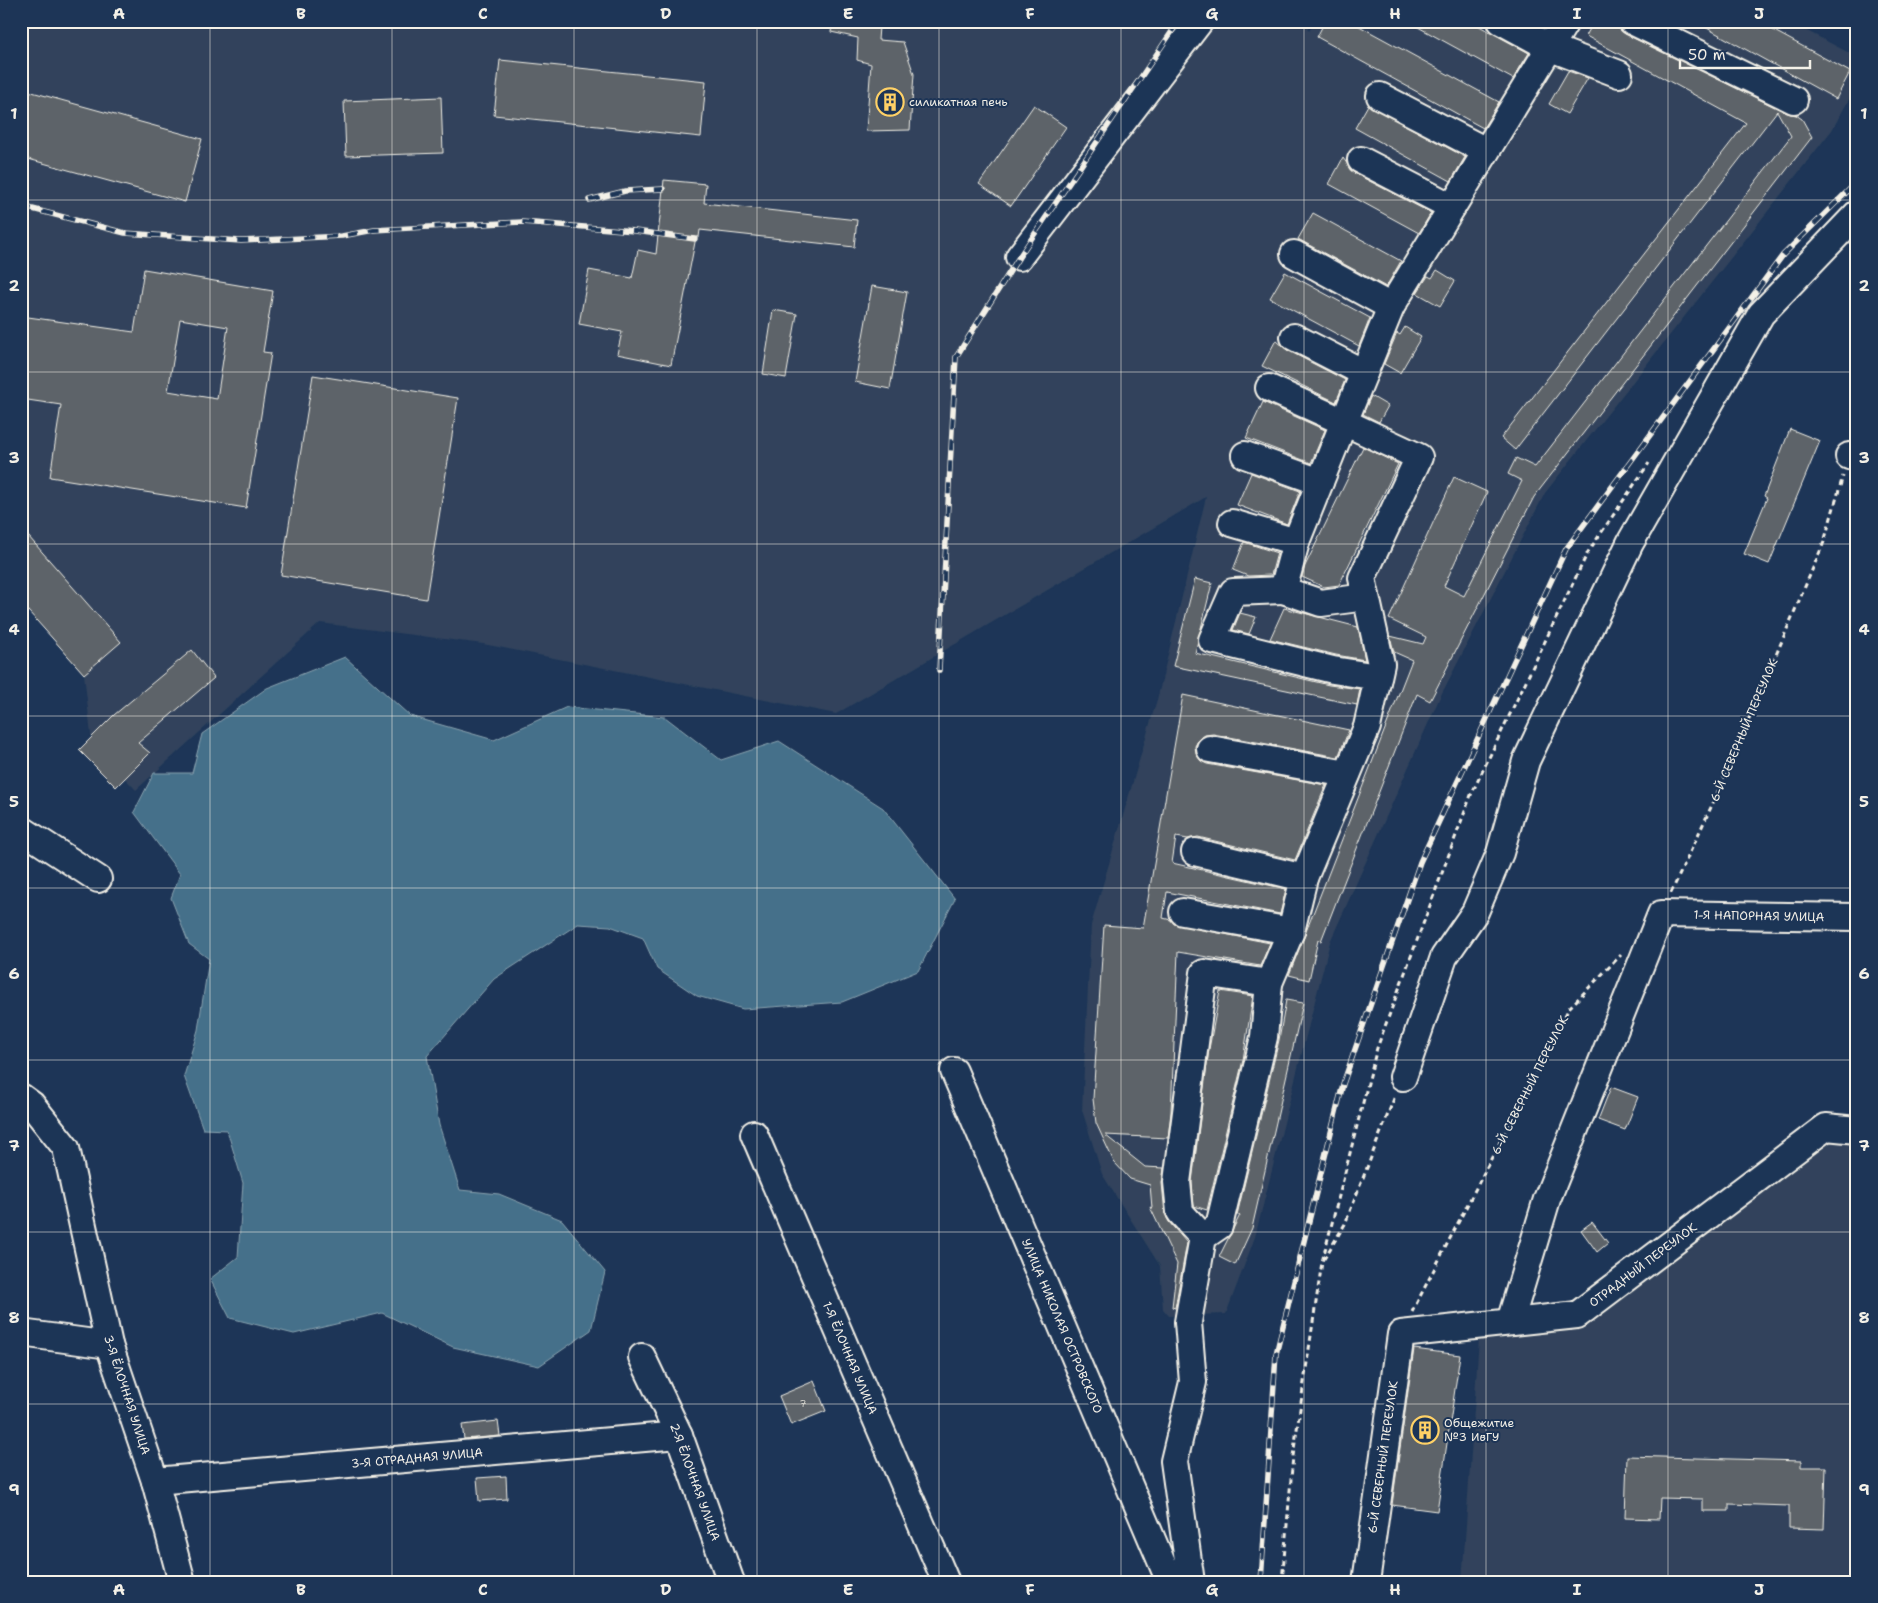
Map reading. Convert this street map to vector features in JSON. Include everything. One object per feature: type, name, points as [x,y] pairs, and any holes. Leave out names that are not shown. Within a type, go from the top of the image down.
[{"type":"street","points":[[1019,257],[1200,21]]},
{"type":"street","points":[[1501,21],[1551,48],[1619,74]]},
{"type":"street","points":[[1283,590],[1296,542],[1391,307],[1566,21]]},
{"type":"street","points":[[1632,21],[1794,100]]},
{"type":"street","points":[[1380,96],[1486,151]]},
{"type":"street","points":[[1361,160],[1452,207]]},
{"type":"street","points":[[1403,1077],[1444,957],[1476,912],[1500,853],[1526,761],[1630,543],[1761,314],[1857,214]]},
{"type":"street","points":[[1294,254],[1391,307]]},
{"type":"street","points":[[1294,337],[1364,373]]},
{"type":"street","points":[[1192,1582],[1174,1461],[1194,1382],[1188,1322],[1203,1237],[1219,1226],[1264,1038],[1269,983],[1291,931],[1304,878],[1367,727],[1380,664],[1362,578],[1418,457],[1269,388]]},
{"type":"street","points":[[1245,455],[1320,482]]},
{"type":"street","points":[[1232,523],[1296,542]]},
{"type":"street","points":[[1366,597],[1321,603],[1283,590],[1233,592],[1212,640],[1333,670],[1378,677]]},
{"type":"street","points":[[1210,749],[1347,774]]},
{"type":"street","points":[[21,829],[98,879]]},
{"type":"street","points":[[1195,852],[1304,878]]},
{"type":"street","points":[[1183,912],[1291,931]]},
{"type":"street","points":[[1510,1322],[1547,1199],[1661,914]]},
{"type":"street","name":"1-Я НАПОРНАЯ УЛИЦА","points":[[1661,914],[1857,917]]},
{"type":"street","points":[[1203,1237],[1180,1212],[1177,1182],[1204,973],[1269,983]]},
{"type":"street","name":"УЛИЦА НИКОЛАЯ ОСТРОВСКОГО","points":[[954,1071],[1170,1582]]},
{"type":"street","name":"3-Я ЁЛОЧНАЯ УЛИЦА","points":[[21,1097],[32,1105],[66,1148],[109,1346],[155,1481],[182,1582]]},
{"type":"street","name":"ОТРАДНЫЙ ПЕРЕУЛОК","points":[[1401,1334],[1577,1315],[1826,1127],[1857,1130]]},
{"type":"street","name":"1-Я ЁЛОЧНАЯ УЛИЦА","points":[[754,1134],[946,1582]]},
{"type":"street","points":[[21,1332],[109,1346]]},
{"type":"street","name":"6-Й СЕВЕРНЫЙ ПЕРЕУЛОК","points":[[1366,1582],[1401,1334]]},
{"type":"street","name":"2-Я ЁЛОЧНАЯ УЛИЦА","points":[[642,1357],[679,1435],[730,1582]]},
{"type":"street","name":"3-Я ОТРАДНАЯ УЛИЦА","points":[[155,1481],[679,1435]]},
{"type":"path","name":"6-Й СЕВЕРНЫЙ ПЕРЕУЛОК","points":[[1661,914],[1713,803],[1824,542],[1853,456]]},
{"type":"path","name":"6-Й СЕВЕРНЫЙ ПЕРЕУЛОК","points":[[1401,1334],[1569,1008],[1622,954]]},
{"type":"path","points":[[1322,1262],[1345,1224],[1403,1077]]},
{"type":"shaded area","points":[[21,21],[1313,21],[1307,29],[1309,31],[1316,21],[1788,21],[1857,57],[1857,85],[1832,130],[1545,493],[1440,697],[1330,942],[1255,1237],[1226,1314],[1169,1316],[1163,1309],[1160,1266],[1102,1174],[1082,1110],[1091,925],[1158,696],[1206,497],[836,714],[483,644],[320,623],[136,790],[92,744],[84,674],[21,603]]},
{"type":"shaded area","points":[[345,657],[410,716],[494,740],[567,707],[665,717],[721,760],[779,741],[883,808],[955,899],[918,971],[842,1002],[743,1009],[697,996],[657,969],[643,938],[610,926],[578,924],[494,979],[427,1056],[439,1125],[460,1190],[499,1194],[562,1220],[605,1272],[591,1330],[539,1366],[453,1347],[382,1313],[294,1334],[230,1318],[210,1279],[238,1257],[243,1183],[227,1130],[203,1129],[184,1076],[198,1030],[209,959],[189,944],[171,898],[180,874],[134,812],[154,773],[192,773],[202,734],[267,688]]},
{"type":"shaded area","points":[[1830,1142],[1857,1144],[1857,1582],[1462,1582],[1479,1338],[1583,1327]]},
{"type":"building","points":[[1325,21],[1350,21],[1499,102],[1483,128],[1317,37]]},
{"type":"building","points":[[1407,21],[1470,21],[1529,53],[1513,79]]},
{"type":"building","points":[[1594,21],[1617,21],[1619,29],[1625,34],[1787,113],[1796,115],[1802,119],[1812,137],[1534,497],[1430,701],[1417,694],[1321,941],[1318,940],[1309,980],[1289,975],[1412,660],[1394,652],[1390,636],[1423,644],[1426,637],[1389,619],[1454,477],[1487,492],[1444,586],[1464,596],[1522,481],[1508,474],[1516,458],[1535,467],[1791,136],[1777,111],[1515,450],[1501,438],[1746,123],[1586,36]]},
{"type":"building","points":[[1694,21],[1756,21],[1850,72],[1836,99]]},
{"type":"building","name":"силикатная печь","points":[[832,26],[879,27],[878,40],[903,42],[914,74],[910,130],[866,131],[871,64],[857,60],[858,38],[831,32]]},
{"type":"building","points":[[500,60],[706,81],[701,137],[494,115]]},
{"type":"building","points":[[1568,71],[1588,78],[1567,114],[1549,104]]},
{"type":"building","points":[[21,89],[202,139],[185,202],[21,157]]},
{"type":"building","points":[[441,97],[443,153],[346,156],[344,101]]},
{"type":"building","points":[[1034,105],[1066,127],[1011,206],[979,184]]},
{"type":"building","points":[[1368,105],[1465,157],[1451,181],[1355,128]]},
{"type":"building","points":[[1343,158],[1354,173],[1431,213],[1419,233],[1329,184]]},
{"type":"building","points":[[664,180],[706,184],[704,203],[857,220],[854,247],[700,230],[699,237],[696,237],[671,365],[617,354],[622,332],[579,324],[589,270],[632,278],[638,250],[656,254]]},
{"type":"building","points":[[1313,213],[1401,261],[1386,287],[1298,239]]},
{"type":"building","points":[[144,269],[273,291],[263,352],[271,353],[246,508],[50,477],[61,405],[21,399],[21,316],[134,332]],"holes":[[[180,319],[228,327],[217,399],[168,391]]]},
{"type":"building","points":[[1437,270],[1455,281],[1440,306],[1417,293],[1428,276],[1432,278]]},
{"type":"building","points":[[1285,272],[1370,318],[1359,346],[1270,298]]},
{"type":"building","points":[[872,286],[907,292],[890,389],[855,382]]},
{"type":"building","points":[[773,310],[797,314],[786,378],[763,374]]},
{"type":"building","points":[[1405,327],[1421,337],[1400,373],[1384,364],[1397,333],[1400,335]]},
{"type":"building","points":[[1276,340],[1287,350],[1345,380],[1336,402],[1262,366]]},
{"type":"building","points":[[313,375],[458,398],[426,599],[281,575]]},
{"type":"building","points":[[1371,396],[1388,406],[1379,422],[1363,414]]},
{"type":"building","points":[[1263,402],[1325,430],[1311,463],[1246,438]]},
{"type":"building","points":[[1790,429],[1820,441],[1769,564],[1744,554],[1767,498],[1764,496]]},
{"type":"building","points":[[1363,447],[1398,464],[1339,585],[1324,587],[1302,577],[1305,566]]},
{"type":"building","points":[[1251,473],[1300,491],[1287,524],[1237,505]]},
{"type":"building","points":[[21,528],[121,642],[84,674],[21,603]]},
{"type":"building","points":[[1244,542],[1277,553],[1271,575],[1248,576],[1233,570]]},
{"type":"building","points":[[1195,579],[1212,583],[1195,653],[1329,685],[1360,689],[1357,705],[1173,666]]},
{"type":"building","points":[[1284,608],[1358,627],[1365,660],[1270,639]]},
{"type":"building","points":[[1240,613],[1256,617],[1249,634],[1233,630]]},
{"type":"building","points":[[192,650],[214,678],[138,743],[150,753],[116,787],[79,750],[114,715]]},
{"type":"building","points":[[1183,695],[1349,730],[1338,757],[1213,734],[1205,735],[1199,739],[1195,746],[1196,754],[1201,761],[1207,764],[1326,785],[1295,860],[1198,837],[1188,839],[1176,837],[1172,863],[1286,889],[1280,914],[1167,892],[1163,918],[1171,920],[1174,924],[1270,943],[1260,966],[1178,952],[1171,1112],[1168,1138],[1105,1135],[1145,1167],[1164,1168],[1162,1183],[1165,1214],[1169,1222],[1187,1243],[1175,1308],[1172,1307],[1177,1264],[1150,1207],[1152,1208],[1150,1185],[1130,1179],[1114,1162],[1096,1123],[1093,1099],[1104,925],[1143,928]]},
{"type":"building","points":[[1220,991],[1253,996],[1243,1060],[1207,1210],[1194,1206],[1192,1182],[1209,1049]]},
{"type":"building","points":[[1286,1000],[1303,1003],[1252,1228],[1235,1265],[1219,1257],[1240,1215],[1237,1215],[1279,1040]]},
{"type":"building","points":[[1611,1087],[1638,1097],[1625,1130],[1598,1120]]},
{"type":"building","points":[[1592,1222],[1608,1243],[1597,1252],[1581,1230]]},
{"type":"building","name":"Общежитие №3 ИвГУ","points":[[1414,1349],[1460,1355],[1437,1511],[1392,1505]]},
{"type":"building","points":[[814,1381],[826,1411],[791,1425],[779,1396]]},
{"type":"building","points":[[498,1421],[500,1436],[464,1439],[462,1425]]},
{"type":"building","points":[[1627,1456],[1801,1461],[1801,1467],[1826,1467],[1824,1529],[1789,1528],[1789,1506],[1729,1504],[1729,1511],[1703,1511],[1703,1499],[1660,1498],[1659,1519],[1625,1518]]},
{"type":"building","points":[[506,1476],[507,1499],[479,1501],[477,1478]]},
{"type":"railway","points":[[939,670],[956,357],[1019,257],[1179,21]]},
{"type":"railway","points":[[1261,1582],[1276,1354],[1343,1084],[1420,862],[1566,549],[1783,255],[1857,182]]},
{"type":"railway","points":[[589,200],[625,191],[663,189]]},
{"type":"railway","points":[[21,206],[125,233],[241,241],[342,236],[374,230],[522,222],[635,231],[695,239]]},
{"type":"place","name":"силикатная печь","points":[[890,102]]},
{"type":"place","name":"Общежитие №3 ИвГУ","points":[[1425,1430]]}]
